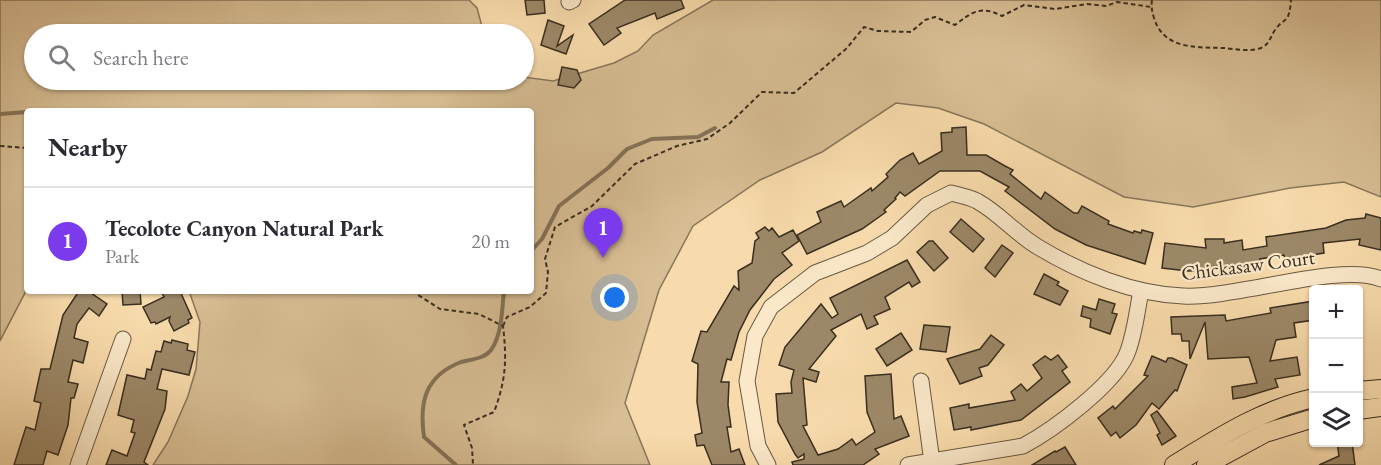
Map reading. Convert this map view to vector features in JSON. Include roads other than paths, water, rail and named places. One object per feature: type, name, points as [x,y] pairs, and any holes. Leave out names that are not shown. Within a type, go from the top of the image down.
[{"type":"main road","points":[[1363,391],[1381,389]]},
{"type":"main road","points":[[1174,465],[1238,426],[1270,412],[1309,400]]},
{"type":"main road","points":[[1363,409],[1381,407]]},
{"type":"main road","points":[[1206,465],[1265,433],[1309,419]]},
{"type":"street","name":"Chickasaw Court","points":[[768,465],[758,446],[747,381],[755,336],[771,307],[815,273],[867,253],[892,238],[927,205],[951,193],[976,200],[1038,247],[1101,278],[1141,291],[1184,297],[1233,293],[1347,274],[1381,279]]},
{"type":"street","points":[[908,465],[1023,446],[1036,439],[1104,386],[1120,368],[1128,351],[1141,291]]},
{"type":"street","points":[[78,465],[123,339]]},
{"type":"street","points":[[921,381],[932,462]]},
{"type":"waterway","points":[[0,114],[24,112]]},
{"type":"waterway","points":[[534,248],[542,239],[559,206],[608,168],[627,149],[652,139],[698,137],[715,128]]},
{"type":"waterway","points":[[456,465],[424,437],[424,402],[427,392],[439,375],[461,362],[481,357],[491,350],[499,329],[504,294]]},
{"type":"place","name":"Tecolote Canyon Natural Park","points":[[603,258]]}]
